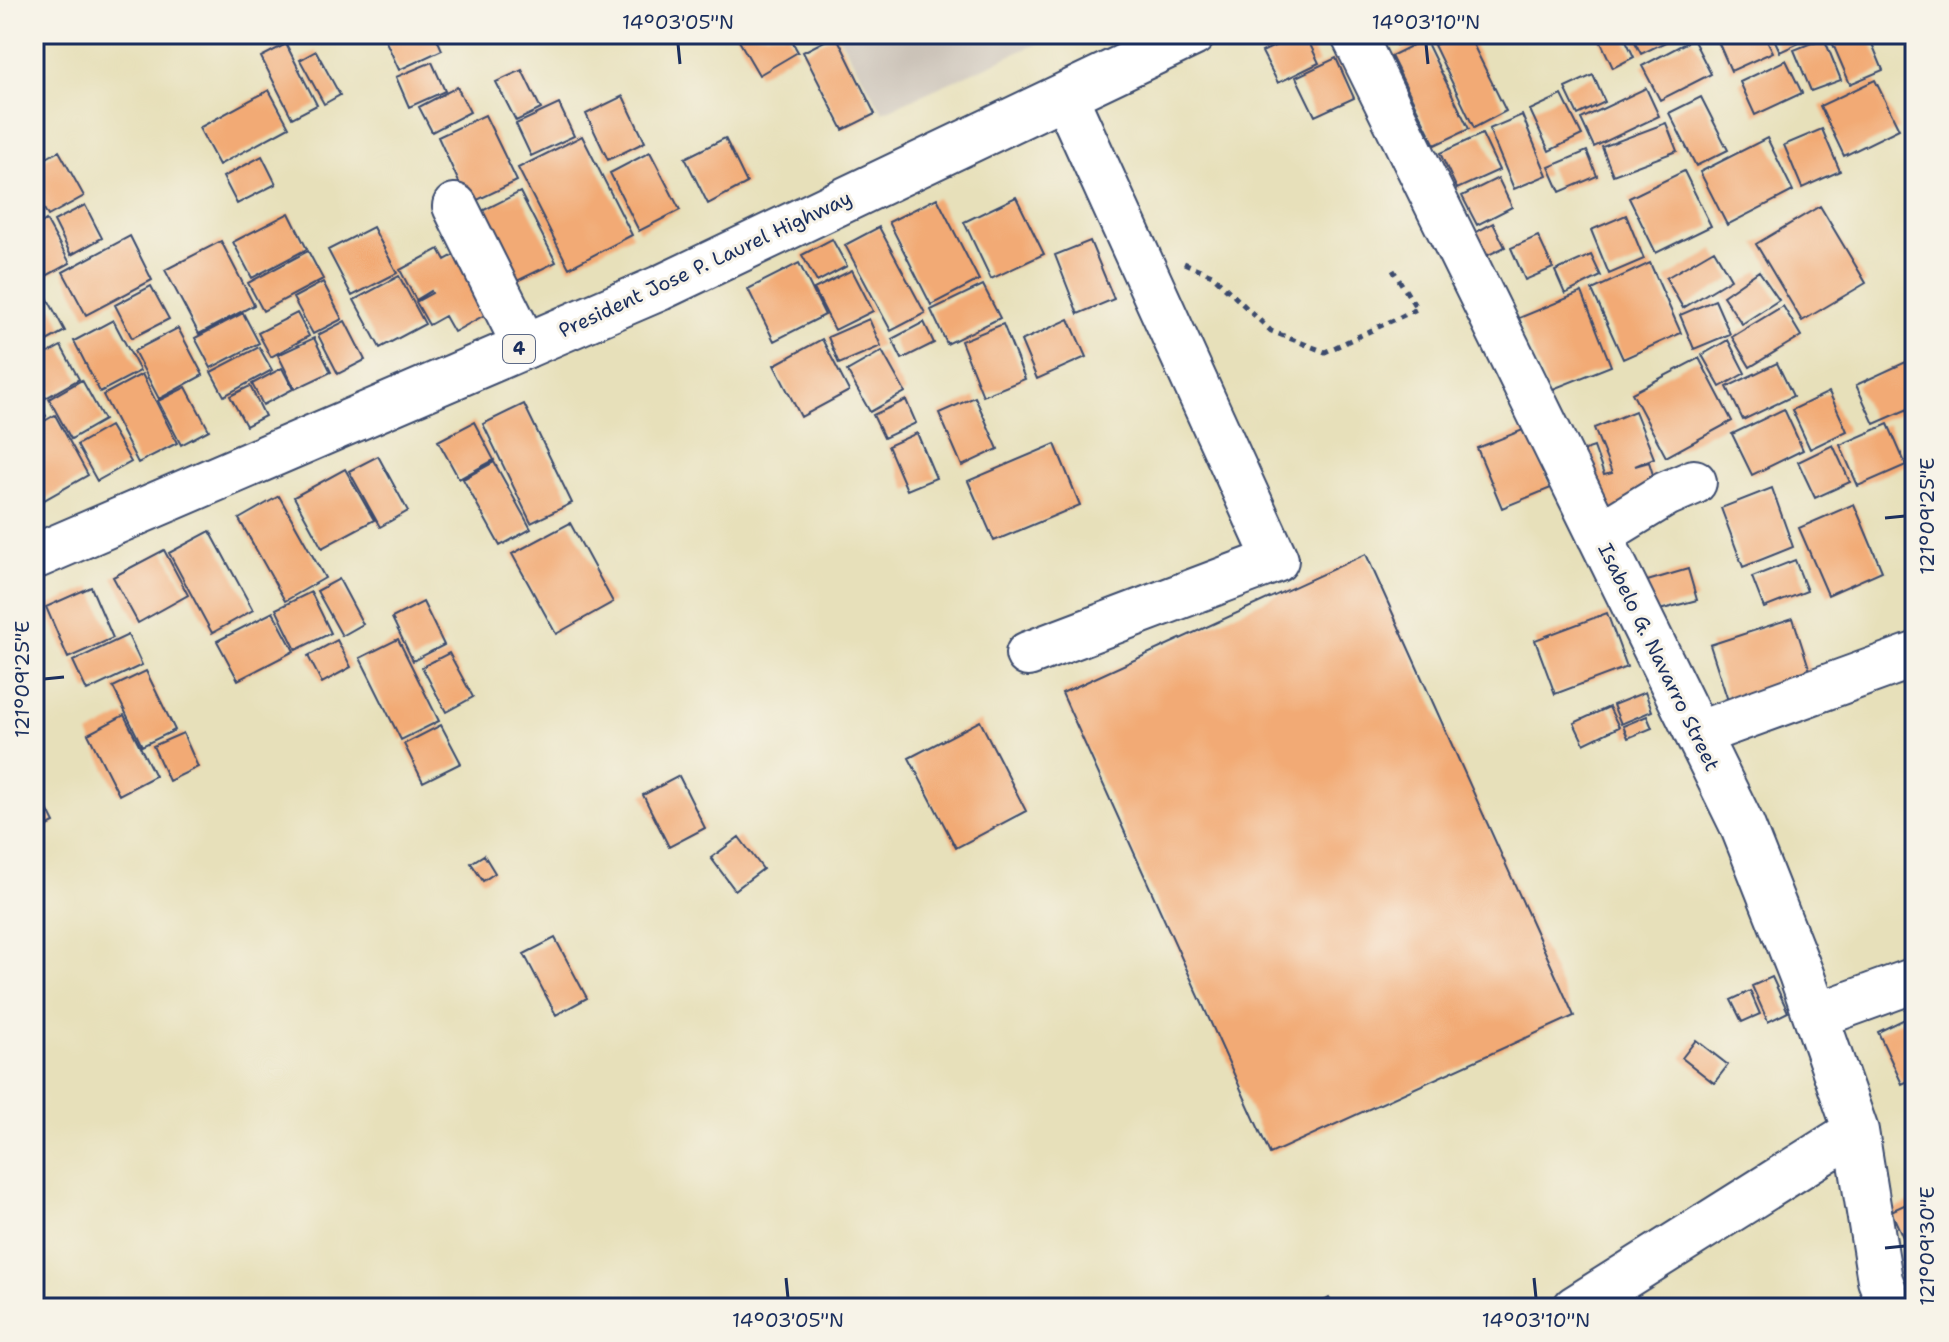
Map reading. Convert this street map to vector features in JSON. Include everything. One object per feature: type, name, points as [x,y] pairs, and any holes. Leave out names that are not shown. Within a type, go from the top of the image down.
[{"type":"main road","name":"President Jose P. Laurel Highway","points":[[34,557],[660,288],[1193,34]]},
{"type":"main road","name":"Isabelo G. Navarro Street","points":[[1353,34],[1742,825],[1801,974],[1856,1131],[1880,1280],[1891,1308]]},
{"type":"main road","points":[[1028,654],[1276,560],[1065,96]]},
{"type":"main road","points":[[455,206],[525,346]]},
{"type":"main road","points":[[1599,535],[1666,494],[1694,482]]},
{"type":"main road","points":[[1697,734],[1915,655]]},
{"type":"main road","points":[[1816,1016],[1915,980]]},
{"type":"main road","points":[[1575,1308],[1856,1131]]},
{"type":"path","points":[[1131,240],[1212,275],[1271,331],[1325,352],[1417,309],[1393,270]]},
{"type":"shaded area","points":[[837,34],[1059,34],[883,112]]},
{"type":"building","points":[[385,34],[435,34],[442,50],[399,70]]},
{"type":"building","points":[[735,34],[788,34],[798,52],[759,75]]},
{"type":"building","points":[[1305,34],[1319,63],[1278,83],[1262,52]]},
{"type":"building","points":[[1391,34],[1420,34],[1396,45]]},
{"type":"building","points":[[1457,34],[1468,34],[1506,111],[1474,128],[1434,45]]},
{"type":"building","points":[[1597,34],[1623,34],[1634,57],[1613,68]]},
{"type":"building","points":[[1631,34],[1682,34],[1641,54]]},
{"type":"building","points":[[1722,34],[1764,34],[1773,52],[1731,71],[1716,37]]},
{"type":"building","points":[[1772,34],[1818,34],[1780,52]]},
{"type":"building","points":[[1851,34],[1868,34],[1883,70],[1850,84],[1832,42]]},
{"type":"building","points":[[836,35],[875,114],[843,130],[803,52]]},
{"type":"building","points":[[1824,38],[1841,80],[1811,91],[1794,50]]},
{"type":"building","points":[[1425,39],[1469,129],[1435,145],[1391,56]]},
{"type":"building","points":[[1693,39],[1711,74],[1660,100],[1642,66]]},
{"type":"building","points":[[286,44],[317,105],[292,118],[261,57]]},
{"type":"building","points":[[316,51],[340,95],[324,104],[300,60]]},
{"type":"building","points":[[1336,58],[1354,98],[1315,116],[1296,77]]},
{"type":"building","points":[[1786,60],[1802,93],[1755,115],[1740,82]]},
{"type":"building","points":[[432,62],[445,91],[409,107],[396,77]]},
{"type":"building","points":[[522,70],[541,109],[516,121],[496,82]]},
{"type":"building","points":[[1593,75],[1605,102],[1578,115],[1565,88]]},
{"type":"building","points":[[1875,80],[1899,129],[1844,156],[1820,106]]},
{"type":"building","points":[[457,87],[470,112],[432,132],[419,107]]},
{"type":"building","points":[[1646,88],[1659,116],[1594,147],[1581,119]]},
{"type":"building","points":[[269,90],[289,127],[219,165],[199,128]]},
{"type":"building","points":[[1562,95],[1582,135],[1549,151],[1530,110]]},
{"type":"building","points":[[623,96],[645,142],[608,160],[586,114]]},
{"type":"building","points":[[1701,97],[1728,150],[1696,166],[1669,113]]},
{"type":"building","points":[[559,104],[574,136],[531,156],[516,124]]},
{"type":"building","points":[[485,115],[517,181],[469,204],[438,137]]},
{"type":"building","points":[[1522,115],[1547,175],[1514,189],[1489,129]]},
{"type":"building","points":[[1666,123],[1677,151],[1613,175],[1602,147]]},
{"type":"building","points":[[1822,129],[1840,171],[1802,188],[1784,145]]},
{"type":"building","points":[[1482,134],[1499,170],[1457,189],[1440,153]]},
{"type":"building","points":[[582,136],[632,235],[569,268],[518,168]]},
{"type":"building","points":[[725,138],[747,183],[708,204],[685,158]]},
{"type":"building","points":[[1767,138],[1793,191],[1727,225],[1700,172]]},
{"type":"building","points":[[59,151],[84,196],[48,216],[34,191],[34,165]]},
{"type":"building","points":[[1587,151],[1597,176],[1560,192],[1549,167]]},
{"type":"building","points":[[650,152],[680,210],[639,231],[610,173]]},
{"type":"building","points":[[262,156],[276,184],[237,204],[223,177]]},
{"type":"building","points":[[1684,171],[1711,226],[1656,253],[1629,198]]},
{"type":"building","points":[[1498,178],[1512,207],[1477,225],[1462,196]]},
{"type":"building","points":[[520,192],[556,262],[515,282],[480,212]]},
{"type":"building","points":[[1016,197],[1044,254],[991,279],[964,222]]},
{"type":"building","points":[[937,198],[979,280],[931,305],[889,222]]},
{"type":"building","points":[[85,205],[102,238],[71,255],[54,221]]},
{"type":"building","points":[[1820,206],[1866,283],[1802,321],[1756,244]]},
{"type":"building","points":[[289,213],[307,249],[252,278],[233,242]]},
{"type":"building","points":[[1626,215],[1644,259],[1609,274],[1591,230]]},
{"type":"building","points":[[46,220],[70,263],[39,280],[34,272],[34,228]]},
{"type":"building","points":[[1493,223],[1505,247],[1480,259],[1469,236]]},
{"type":"building","points":[[373,227],[397,273],[352,296],[328,250]]},
{"type":"building","points":[[879,227],[925,313],[891,331],[845,245]]},
{"type":"building","points":[[130,236],[152,280],[86,315],[63,272]]},
{"type":"building","points":[[1538,236],[1553,268],[1525,280],[1511,248]]},
{"type":"building","points":[[832,239],[847,266],[817,282],[802,255]]},
{"type":"building","points":[[221,241],[254,305],[199,334],[165,270]]},
{"type":"building","points":[[1090,241],[1114,299],[1078,314],[1055,255]]},
{"type":"building","points":[[439,249],[445,260],[465,249],[497,308],[454,332],[445,316],[429,325],[416,302],[431,291],[416,300],[400,270]]},
{"type":"building","points":[[1714,250],[1731,279],[1683,308],[1666,278]]},
{"type":"building","points":[[308,251],[323,279],[263,311],[248,283]]},
{"type":"building","points":[[1591,255],[1601,276],[1565,294],[1555,271]]},
{"type":"building","points":[[799,263],[825,315],[774,341],[748,289]]},
{"type":"building","points":[[1650,263],[1681,333],[1623,359],[1592,290]]},
{"type":"building","points":[[852,270],[873,311],[835,330],[814,289]]},
{"type":"building","points":[[1759,271],[1779,300],[1742,324],[1723,296]]},
{"type":"building","points":[[399,276],[425,324],[380,348],[354,300]]},
{"type":"building","points":[[323,282],[342,319],[313,334],[293,298]]},
{"type":"building","points":[[983,285],[1000,318],[947,344],[931,310]]},
{"type":"building","points":[[151,286],[169,319],[132,338],[115,305]]},
{"type":"building","points":[[44,292],[65,331],[34,348],[34,297]]},
{"type":"building","points":[[1582,292],[1611,366],[1548,391],[1519,318]]},
{"type":"building","points":[[1715,300],[1730,334],[1694,349],[1680,315]]},
{"type":"building","points":[[1783,306],[1801,336],[1750,367],[1732,337]]},
{"type":"building","points":[[243,313],[259,343],[211,368],[195,338]]},
{"type":"building","points":[[297,313],[309,336],[271,357],[258,333]]},
{"type":"building","points":[[869,319],[881,346],[839,364],[828,337]]},
{"type":"building","points":[[1069,319],[1086,357],[1037,379],[1021,341]]},
{"type":"building","points":[[113,320],[140,371],[100,392],[74,341]]},
{"type":"building","points":[[345,321],[365,360],[338,374],[318,335]]},
{"type":"building","points":[[924,322],[934,343],[902,359],[892,339]]},
{"type":"building","points":[[1003,324],[1025,379],[983,396],[961,341]]},
{"type":"building","points":[[178,328],[203,375],[159,399],[134,351]]},
{"type":"building","points":[[314,338],[331,372],[295,389],[278,355]]},
{"type":"building","points":[[822,339],[849,391],[801,417],[774,365]]},
{"type":"building","points":[[1728,340],[1745,373],[1720,387],[1702,355]]},
{"type":"building","points":[[61,346],[79,379],[42,400],[34,385],[34,361]]},
{"type":"building","points":[[259,347],[272,370],[224,396],[211,372]]},
{"type":"building","points":[[882,351],[905,392],[870,412],[847,371]]},
{"type":"building","points":[[1699,358],[1732,421],[1666,457],[1632,393]]},
{"type":"building","points":[[1908,361],[1915,377],[1915,406],[1874,424],[1856,385]]},
{"type":"building","points":[[1777,363],[1793,396],[1743,420],[1727,387]]},
{"type":"building","points":[[282,368],[293,389],[263,405],[252,384]]},
{"type":"building","points":[[142,374],[177,443],[138,463],[103,395]]},
{"type":"building","points":[[82,380],[104,420],[71,439],[49,399]]},
{"type":"building","points":[[250,386],[265,416],[246,426],[230,396]]},
{"type":"building","points":[[186,387],[209,430],[181,445],[158,401]]},
{"type":"building","points":[[1829,392],[1847,431],[1810,449],[1792,410]]},
{"type":"building","points":[[34,396],[46,416],[34,423]]},
{"type":"building","points":[[975,397],[998,449],[962,466],[939,413]]},
{"type":"building","points":[[906,400],[916,423],[884,438],[873,415]]},
{"type":"building","points":[[524,404],[572,503],[531,523],[483,424]]},
{"type":"building","points":[[1784,409],[1803,450],[1752,475],[1732,434]]},
{"type":"building","points":[[1635,411],[1654,458],[1635,466],[1649,462],[1660,497],[1603,514],[1570,455],[1594,447],[1604,475],[1612,473],[1594,428]]},
{"type":"building","points":[[55,415],[88,475],[44,500],[34,481],[34,427]]},
{"type":"building","points":[[474,422],[494,460],[459,479],[438,441]]},
{"type":"building","points":[[1888,424],[1906,465],[1858,486],[1840,445]]},
{"type":"building","points":[[110,426],[131,462],[97,481],[77,445]]},
{"type":"building","points":[[1528,428],[1551,488],[1502,508],[1477,448]]},
{"type":"building","points":[[917,433],[936,478],[907,490],[888,446]]},
{"type":"building","points":[[1055,444],[1080,505],[994,541],[968,481]]},
{"type":"building","points":[[1833,445],[1850,482],[1815,498],[1798,462]]},
{"type":"building","points":[[378,456],[408,511],[380,527],[349,471]]},
{"type":"building","points":[[494,462],[531,529],[500,546],[463,479]]},
{"type":"building","points":[[345,469],[374,520],[322,548],[294,497]]},
{"type":"building","points":[[1772,488],[1793,547],[1743,567],[1721,508]]},
{"type":"building","points":[[279,496],[325,578],[285,601],[239,519]]},
{"type":"building","points":[[1854,504],[1882,571],[1828,595],[1799,528]]},
{"type":"building","points":[[570,523],[613,602],[556,634],[512,554]]},
{"type":"building","points":[[210,531],[253,610],[212,633],[169,553]]},
{"type":"building","points":[[164,550],[188,595],[138,623],[113,577]]},
{"type":"building","points":[[1366,554],[1574,1016],[1270,1154],[1062,693]]},
{"type":"building","points":[[1795,560],[1807,591],[1764,608],[1752,577]]},
{"type":"building","points":[[1688,569],[1697,600],[1652,612],[1644,582]]},
{"type":"building","points":[[339,579],[363,624],[342,636],[317,591]]},
{"type":"building","points":[[91,587],[113,638],[68,658],[46,607]]},
{"type":"building","points":[[311,592],[331,633],[296,650],[276,609]]},
{"type":"building","points":[[423,602],[444,645],[413,661],[392,618]]},
{"type":"building","points":[[273,612],[294,651],[238,680],[217,641]]},
{"type":"building","points":[[1607,613],[1627,667],[1555,694],[1535,640]]},
{"type":"building","points":[[1793,618],[1814,683],[1731,710],[1710,645]]},
{"type":"building","points":[[128,635],[142,665],[87,691],[73,661]]},
{"type":"building","points":[[398,639],[439,721],[401,740],[360,658]]},
{"type":"building","points":[[337,640],[351,667],[322,683],[308,656]]},
{"type":"building","points":[[449,653],[473,697],[446,712],[422,667]]},
{"type":"building","points":[[146,671],[175,730],[142,746],[113,687]]},
{"type":"building","points":[[1645,692],[1652,711],[1621,724],[1613,705]]},
{"type":"building","points":[[1609,707],[1619,727],[1584,744],[1574,723]]},
{"type":"building","points":[[124,715],[155,776],[119,795],[88,734]]},
{"type":"building","points":[[1647,716],[1652,728],[1628,738],[1623,726]]},
{"type":"building","points":[[980,721],[1026,811],[956,848],[909,758]]},
{"type":"building","points":[[441,725],[461,763],[423,782],[404,744]]},
{"type":"building","points":[[183,733],[198,767],[169,781],[153,746]]},
{"type":"building","points":[[679,776],[705,828],[669,847],[643,795]]},
{"type":"building","points":[[34,783],[54,823],[34,833]]},
{"type":"building","points":[[739,837],[763,869],[735,890],[711,858]]},
{"type":"building","points":[[484,855],[495,873],[483,881],[471,863]]},
{"type":"building","points":[[555,938],[587,998],[556,1015],[524,954]]},
{"type":"building","points":[[1772,977],[1788,1012],[1768,1022],[1752,986]]},
{"type":"building","points":[[1750,991],[1760,1014],[1742,1022],[1731,1000]]},
{"type":"building","points":[[1915,1014],[1915,1078],[1902,1084],[1878,1032]]},
{"type":"building","points":[[1696,1040],[1728,1065],[1714,1083],[1682,1058]]},
{"type":"building","points":[[1915,1200],[1915,1253],[1911,1255],[1891,1211]]},
{"type":"building","points":[[1329,1298],[1335,1308],[1311,1308]]}]
